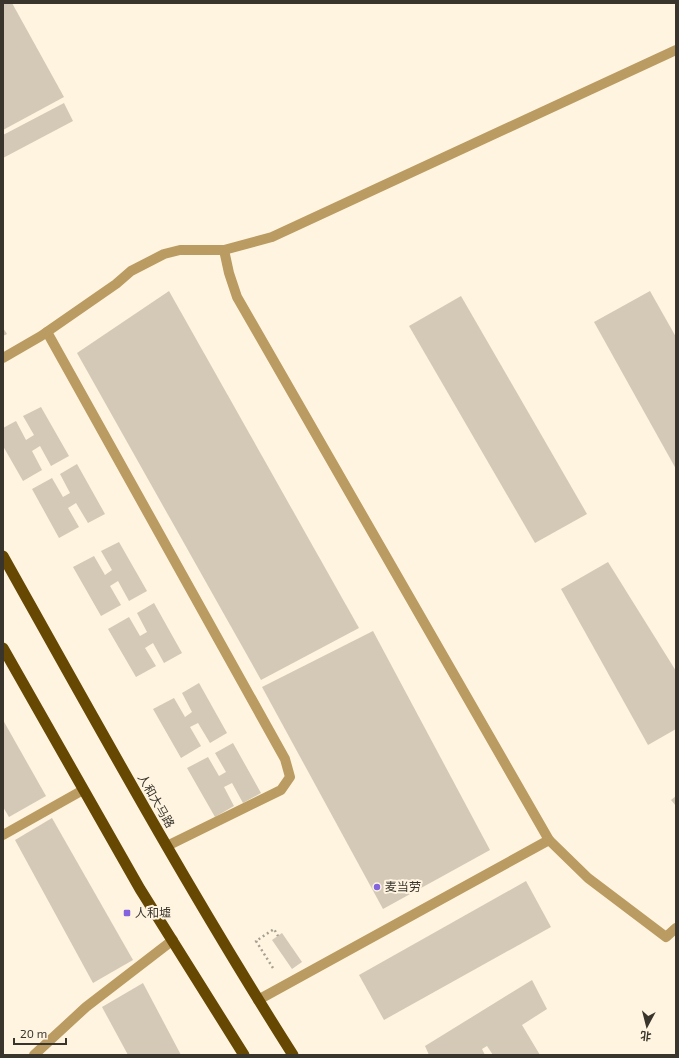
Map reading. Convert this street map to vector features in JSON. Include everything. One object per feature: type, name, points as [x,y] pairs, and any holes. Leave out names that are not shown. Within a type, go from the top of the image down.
[{"type":"highway","name":"人和大马路","points":[[3,556],[167,846],[258,1000],[293,1055]]},
{"type":"highway","points":[[3,648],[140,889],[244,1055]]},
{"type":"street","points":[[3,358],[47,332],[116,284],[131,271],[164,254],[180,250],[224,250],[272,237],[676,50]]},
{"type":"street","points":[[224,250],[229,273],[237,297],[549,840],[588,878],[666,937],[676,928]]},
{"type":"street","points":[[47,332],[285,759],[290,777],[281,790],[167,846]]},
{"type":"street","points":[[3,835],[84,790]]},
{"type":"street","points":[[258,1000],[549,840]]},
{"type":"street","points":[[34,1055],[86,1007],[173,940]]},
{"type":"path","points":[[273,968],[256,941],[274,929],[278,936]]},
{"type":"building","points":[[3,3],[12,3],[64,97],[3,130]]},
{"type":"building","points":[[64,103],[73,121],[3,158],[3,135]]},
{"type":"building","points":[[169,291],[359,628],[261,680],[77,353]]},
{"type":"building","points":[[650,291],[676,337],[676,469],[594,322]]},
{"type":"building","points":[[461,296],[587,514],[535,543],[409,326]]},
{"type":"building","points":[[3,328],[7,334],[3,336]]},
{"type":"building","points":[[41,407],[69,456],[51,466],[40,446],[32,451],[42,470],[23,481],[3,446],[3,428],[16,421],[26,440],[34,435],[23,416]]},
{"type":"building","points":[[77,464],[105,514],[88,523],[76,503],[68,508],[79,527],[59,538],[32,489],[52,478],[63,497],[70,493],[60,474]]},
{"type":"building","points":[[119,542],[147,591],[129,601],[118,581],[110,586],[121,605],[101,616],[73,567],[94,556],[105,575],[112,570],[101,551]]},
{"type":"building","points":[[608,562],[676,671],[676,729],[648,745],[561,589]]},
{"type":"building","points":[[154,603],[182,653],[164,663],[153,643],[145,648],[156,666],[136,677],[108,629],[129,617],[140,636],[147,632],[137,613]]},
{"type":"building","points":[[373,631],[490,850],[383,909],[262,687]]},
{"type":"building","points":[[199,683],[227,733],[210,743],[198,723],[190,727],[201,746],[181,758],[153,709],[174,698],[185,717],[192,712],[182,693]]},
{"type":"building","points":[[3,720],[46,796],[9,817],[3,807]]},
{"type":"building","points":[[233,743],[261,793],[243,803],[232,783],[224,787],[234,806],[215,817],[187,768],[208,757],[219,776],[226,772],[215,753]]},
{"type":"building","points":[[676,796],[676,806],[671,800]]},
{"type":"building","points":[[52,818],[133,960],[93,983],[15,840]]},
{"type":"building","points":[[526,881],[551,927],[384,1020],[359,975]]},
{"type":"building","points":[[282,933],[302,962],[292,969],[272,940]]},
{"type":"building","points":[[532,980],[547,1009],[522,1025],[540,1055],[493,1055],[487,1046],[482,1049],[485,1055],[429,1055],[425,1046]]},
{"type":"building","points":[[143,983],[181,1055],[128,1055],[102,1007]]},
{"type":"place","name":"麦当劳","points":[[377,887]]},
{"type":"place","name":"人和墟","points":[[127,913]]}]
